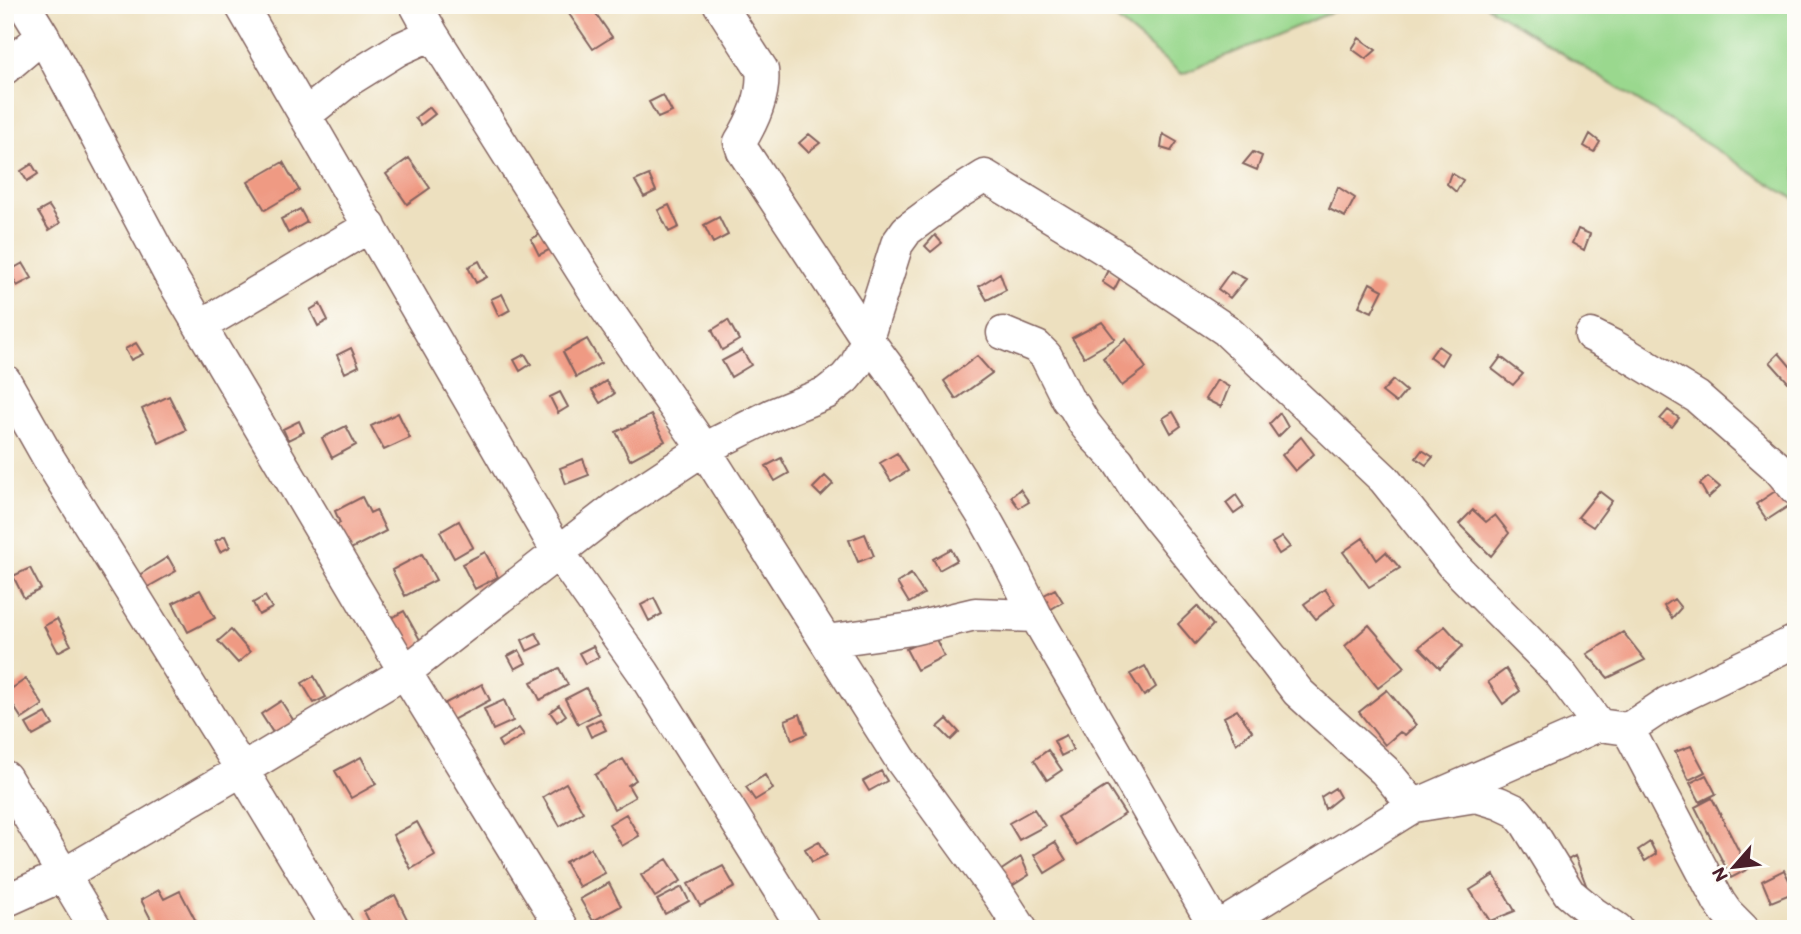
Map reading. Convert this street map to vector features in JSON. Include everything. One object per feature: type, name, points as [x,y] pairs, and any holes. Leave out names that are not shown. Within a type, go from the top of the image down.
[{"type":"street","points":[[24,5],[170,275],[405,672],[563,929]]},
{"type":"street","points":[[241,5],[558,552],[643,672],[804,929]]},
{"type":"street","points":[[416,5],[603,304],[704,449],[901,760],[1021,929]]},
{"type":"street","points":[[720,5],[762,70],[762,91],[740,142],[743,150],[867,339],[899,382],[984,517],[1036,616],[1216,929],[1414,806],[1614,727],[1796,641]]},
{"type":"street","points":[[305,115],[349,80],[400,49],[432,34]]},
{"type":"street","points":[[5,68],[43,36]]},
{"type":"street","points":[[5,901],[63,875],[405,672],[619,505],[704,449],[772,415],[826,393],[856,365],[897,244],[907,230],[985,176],[1108,251],[1226,330],[1384,479],[1452,564],[1614,727],[1719,902],[1744,929]]},
{"type":"street","points":[[200,326],[370,226]]},
{"type":"street","points":[[1003,333],[1037,347],[1046,356],[1068,400],[1094,437],[1118,461],[1160,520],[1298,692],[1385,771],[1414,806]]},
{"type":"street","points":[[1591,335],[1697,397],[1778,468],[1796,489]]},
{"type":"street","points":[[5,381],[49,459],[338,929]]},
{"type":"street","points":[[826,641],[912,629],[975,614],[1036,616]]},
{"type":"street","points":[[5,777],[96,929]]},
{"type":"street","points":[[1414,806],[1476,796],[1516,811],[1569,893],[1617,929]]},
{"type":"green space","points":[[1099,5],[1349,5],[1182,74]]},
{"type":"green space","points":[[1485,5],[1796,5],[1796,130],[1793,132],[1796,135],[1796,200]]},
{"type":"building","points":[[569,5],[590,5],[612,37],[593,49],[565,8]]},
{"type":"building","points":[[1359,38],[1376,50],[1366,59],[1352,49]]},
{"type":"building","points":[[663,95],[672,112],[658,118],[649,102]]},
{"type":"building","points":[[429,107],[435,114],[421,125],[415,118]]},
{"type":"building","points":[[809,134],[820,143],[808,152],[799,143]]},
{"type":"building","points":[[1163,134],[1177,142],[1171,151],[1161,148]]},
{"type":"building","points":[[1590,134],[1600,142],[1594,152],[1584,146]]},
{"type":"building","points":[[1253,152],[1262,156],[1257,170],[1243,164]]},
{"type":"building","points":[[409,158],[430,188],[407,204],[386,174]]},
{"type":"building","points":[[283,162],[299,190],[265,210],[248,182]]},
{"type":"building","points":[[32,164],[38,174],[27,181],[21,171]]},
{"type":"building","points":[[1451,173],[1463,180],[1456,192],[1447,184]]},
{"type":"building","points":[[649,175],[656,191],[644,197],[635,181]]},
{"type":"building","points":[[1338,187],[1355,198],[1345,217],[1329,209]]},
{"type":"building","points":[[669,205],[679,227],[669,232],[658,210]]},
{"type":"building","points":[[49,206],[60,223],[49,230],[38,212]]},
{"type":"building","points":[[300,209],[307,222],[288,233],[281,219]]},
{"type":"building","points":[[719,217],[728,235],[713,243],[704,225]]},
{"type":"building","points":[[1578,229],[1590,234],[1584,250],[1572,243]]},
{"type":"building","points":[[546,231],[555,247],[539,255],[531,239]]},
{"type":"building","points":[[935,235],[942,243],[931,252],[925,246]]},
{"type":"building","points":[[479,261],[487,277],[476,283],[468,267]]},
{"type":"building","points":[[23,263],[32,278],[17,286],[9,271]]},
{"type":"building","points":[[1108,270],[1120,278],[1114,290],[1102,282]]},
{"type":"building","points":[[1231,271],[1246,279],[1230,298],[1218,289]]},
{"type":"building","points":[[1000,273],[1006,290],[987,300],[979,286]]},
{"type":"building","points":[[1370,283],[1383,290],[1372,312],[1359,306]]},
{"type":"building","points":[[502,294],[510,310],[499,316],[491,299]]},
{"type":"building","points":[[320,304],[328,320],[318,326],[310,310]]},
{"type":"building","points":[[728,320],[739,340],[722,350],[712,330]]},
{"type":"building","points":[[1102,322],[1115,339],[1084,357],[1072,338]]},
{"type":"building","points":[[587,339],[601,363],[576,377],[563,352]]},
{"type":"building","points":[[1126,339],[1146,368],[1122,386],[1103,358]]},
{"type":"building","points":[[136,343],[143,354],[131,360],[125,349]]},
{"type":"building","points":[[1438,346],[1448,353],[1441,365],[1430,357]]},
{"type":"building","points":[[351,348],[359,366],[345,373],[337,355]]},
{"type":"building","points":[[742,350],[751,365],[731,377],[722,361]]},
{"type":"building","points":[[1779,353],[1796,373],[1796,391],[1770,362]]},
{"type":"building","points":[[525,354],[531,364],[520,371],[514,360]]},
{"type":"building","points":[[977,356],[992,373],[956,399],[944,381]]},
{"type":"building","points":[[1501,357],[1523,374],[1513,385],[1492,369]]},
{"type":"building","points":[[1217,380],[1229,387],[1221,407],[1205,399]]},
{"type":"building","points":[[1393,380],[1406,391],[1396,403],[1382,392]]},
{"type":"building","points":[[606,381],[614,394],[600,403],[592,390]]},
{"type":"building","points":[[560,392],[568,407],[558,413],[550,397]]},
{"type":"building","points":[[169,396],[186,430],[159,443],[142,409]]},
{"type":"building","points":[[1668,410],[1679,418],[1672,427],[1660,419]]},
{"type":"building","points":[[1173,412],[1181,426],[1171,433],[1163,418]]},
{"type":"building","points":[[398,413],[410,438],[384,450],[371,426]]},
{"type":"building","points":[[1280,413],[1288,427],[1278,437],[1269,424]]},
{"type":"building","points":[[651,415],[665,441],[630,460],[616,432]]},
{"type":"building","points":[[299,421],[304,432],[288,440],[283,429]]},
{"type":"building","points":[[346,426],[356,445],[332,458],[322,438]]},
{"type":"building","points":[[1301,437],[1314,454],[1295,471],[1282,455]]},
{"type":"building","points":[[1422,450],[1433,457],[1426,465],[1416,458]]},
{"type":"building","points":[[897,453],[908,471],[891,481],[880,463]]},
{"type":"building","points":[[781,458],[789,473],[775,481],[766,466]]},
{"type":"building","points":[[583,459],[589,475],[566,484],[560,468]]},
{"type":"building","points":[[825,476],[833,484],[821,496],[813,488]]},
{"type":"building","points":[[1708,477],[1720,487],[1708,498],[1700,484]]},
{"type":"building","points":[[1020,489],[1029,502],[1019,508],[1011,497]]},
{"type":"building","points":[[1777,490],[1790,505],[1767,520],[1756,504]]},
{"type":"building","points":[[1599,491],[1612,501],[1593,527],[1578,517]]},
{"type":"building","points":[[1236,495],[1244,507],[1234,514],[1226,503]]},
{"type":"building","points":[[362,497],[370,513],[376,510],[386,531],[345,552],[332,527],[340,523],[335,511]]},
{"type":"building","points":[[1473,510],[1486,522],[1495,515],[1509,533],[1491,556],[1459,524]]},
{"type":"building","points":[[459,521],[473,547],[454,558],[440,532]]},
{"type":"building","points":[[865,534],[874,556],[858,562],[849,540]]},
{"type":"building","points":[[225,536],[230,547],[220,552],[215,541]]},
{"type":"building","points":[[1282,537],[1290,547],[1279,554],[1272,543]]},
{"type":"building","points":[[1363,538],[1377,560],[1386,552],[1400,568],[1369,587],[1343,552]]},
{"type":"building","points":[[951,549],[957,560],[939,570],[933,559]]},
{"type":"building","points":[[485,552],[498,577],[475,589],[462,564]]},
{"type":"building","points":[[422,554],[436,580],[405,596],[392,570]]},
{"type":"building","points":[[168,557],[176,571],[146,588],[139,575]]},
{"type":"building","points":[[30,568],[41,589],[24,598],[13,576]]},
{"type":"building","points":[[911,574],[924,594],[909,603],[897,583]]},
{"type":"building","points":[[1055,589],[1063,602],[1046,612],[1039,598]]},
{"type":"building","points":[[1325,589],[1335,604],[1316,619],[1304,604]]},
{"type":"building","points":[[200,590],[215,618],[188,632],[173,603]]},
{"type":"building","points":[[265,596],[272,608],[259,615],[253,603]]},
{"type":"building","points":[[654,598],[662,614],[649,621],[641,605]]},
{"type":"building","points":[[1674,599],[1681,608],[1672,618],[1664,606]]},
{"type":"building","points":[[1197,606],[1213,625],[1195,644],[1178,624]]},
{"type":"building","points":[[404,611],[424,647],[407,656],[387,620]]},
{"type":"building","points":[[57,619],[71,645],[58,652],[44,626]]},
{"type":"building","points":[[1369,625],[1405,667],[1378,688],[1345,646]]},
{"type":"building","points":[[1445,626],[1463,646],[1440,668],[1419,647]]},
{"type":"building","points":[[231,630],[250,652],[238,663],[218,641]]},
{"type":"building","points":[[1623,632],[1645,660],[1608,678],[1587,654]]},
{"type":"building","points":[[536,633],[542,644],[527,651],[522,640]]},
{"type":"building","points":[[934,635],[944,656],[917,670],[906,649]]},
{"type":"building","points":[[593,646],[599,657],[585,664],[579,653]]},
{"type":"building","points":[[519,650],[526,663],[515,669],[508,656]]},
{"type":"building","points":[[1145,666],[1156,687],[1144,696],[1130,674]]},
{"type":"building","points":[[559,668],[568,685],[540,700],[531,682]]},
{"type":"building","points":[[1506,669],[1520,691],[1503,704],[1488,682]]},
{"type":"building","points":[[314,676],[326,697],[314,703],[302,683]]},
{"type":"building","points":[[26,679],[43,705],[22,719],[5,693]]},
{"type":"building","points":[[482,684],[490,700],[447,723],[438,707]]},
{"type":"building","points":[[586,688],[599,713],[578,724],[565,699]]},
{"type":"building","points":[[1387,690],[1416,725],[1405,735],[1400,732],[1385,745],[1359,712]]},
{"type":"building","points":[[504,700],[513,721],[493,730],[484,709]]},
{"type":"building","points":[[281,701],[299,729],[279,742],[261,714]]},
{"type":"building","points":[[559,705],[566,715],[557,722],[550,712]]},
{"type":"building","points":[[1237,710],[1252,731],[1236,744],[1224,717]]},
{"type":"building","points":[[46,713],[53,725],[33,736],[26,724]]},
{"type":"building","points":[[800,714],[807,734],[792,740],[785,720]]},
{"type":"building","points":[[600,719],[606,730],[591,737],[586,726]]},
{"type":"building","points":[[947,719],[959,732],[951,740],[938,727]]},
{"type":"building","points":[[519,728],[524,735],[502,748],[498,741]]},
{"type":"building","points":[[1066,735],[1073,750],[1061,756],[1054,741]]},
{"type":"building","points":[[1691,746],[1705,772],[1689,780],[1675,752]]},
{"type":"building","points":[[1048,750],[1062,770],[1047,780],[1034,760]]},
{"type":"building","points":[[361,757],[376,784],[351,798],[335,771]]},
{"type":"building","points":[[623,759],[636,780],[628,785],[635,797],[614,809],[595,775]]},
{"type":"building","points":[[881,771],[887,781],[869,791],[863,781]]},
{"type":"building","points":[[765,775],[773,789],[755,800],[746,787]]},
{"type":"building","points":[[1706,775],[1716,794],[1700,802],[1690,783]]},
{"type":"building","points":[[566,783],[583,812],[560,826],[543,797]]},
{"type":"building","points":[[1107,786],[1125,814],[1076,845],[1058,817]]},
{"type":"building","points":[[1335,788],[1340,797],[1325,809],[1321,797]]},
{"type":"building","points":[[1712,798],[1748,869],[1731,878],[1695,807]]},
{"type":"building","points":[[1034,809],[1045,826],[1019,840],[1009,823]]},
{"type":"building","points":[[626,814],[639,836],[622,846],[609,824]]},
{"type":"building","points":[[417,822],[435,855],[411,869],[393,835]]},
{"type":"building","points":[[819,841],[827,855],[812,862],[805,849]]},
{"type":"building","points":[[1055,842],[1066,860],[1045,873],[1034,855]]},
{"type":"building","points":[[1650,842],[1656,854],[1645,861],[1638,850]]},
{"type":"building","points":[[591,848],[605,873],[579,887],[565,862]]},
{"type":"building","points":[[1575,856],[1588,890],[1581,894],[1566,861]]},
{"type":"building","points":[[1021,857],[1029,875],[1007,889],[997,873]]},
{"type":"building","points":[[667,859],[681,881],[655,897],[641,875]]},
{"type":"building","points":[[723,866],[735,887],[700,906],[688,884]]},
{"type":"building","points":[[1784,870],[1795,892],[1771,902],[1762,881]]},
{"type":"building","points":[[1494,875],[1515,911],[1490,921],[1470,890]]},
{"type":"building","points":[[609,883],[621,906],[593,921],[580,899]]},
{"type":"building","points":[[682,887],[689,901],[665,914],[657,900]]},
{"type":"building","points":[[159,890],[164,899],[180,891],[200,929],[156,929],[141,900]]},
{"type":"building","points":[[395,895],[412,929],[373,929],[364,911]]}]
